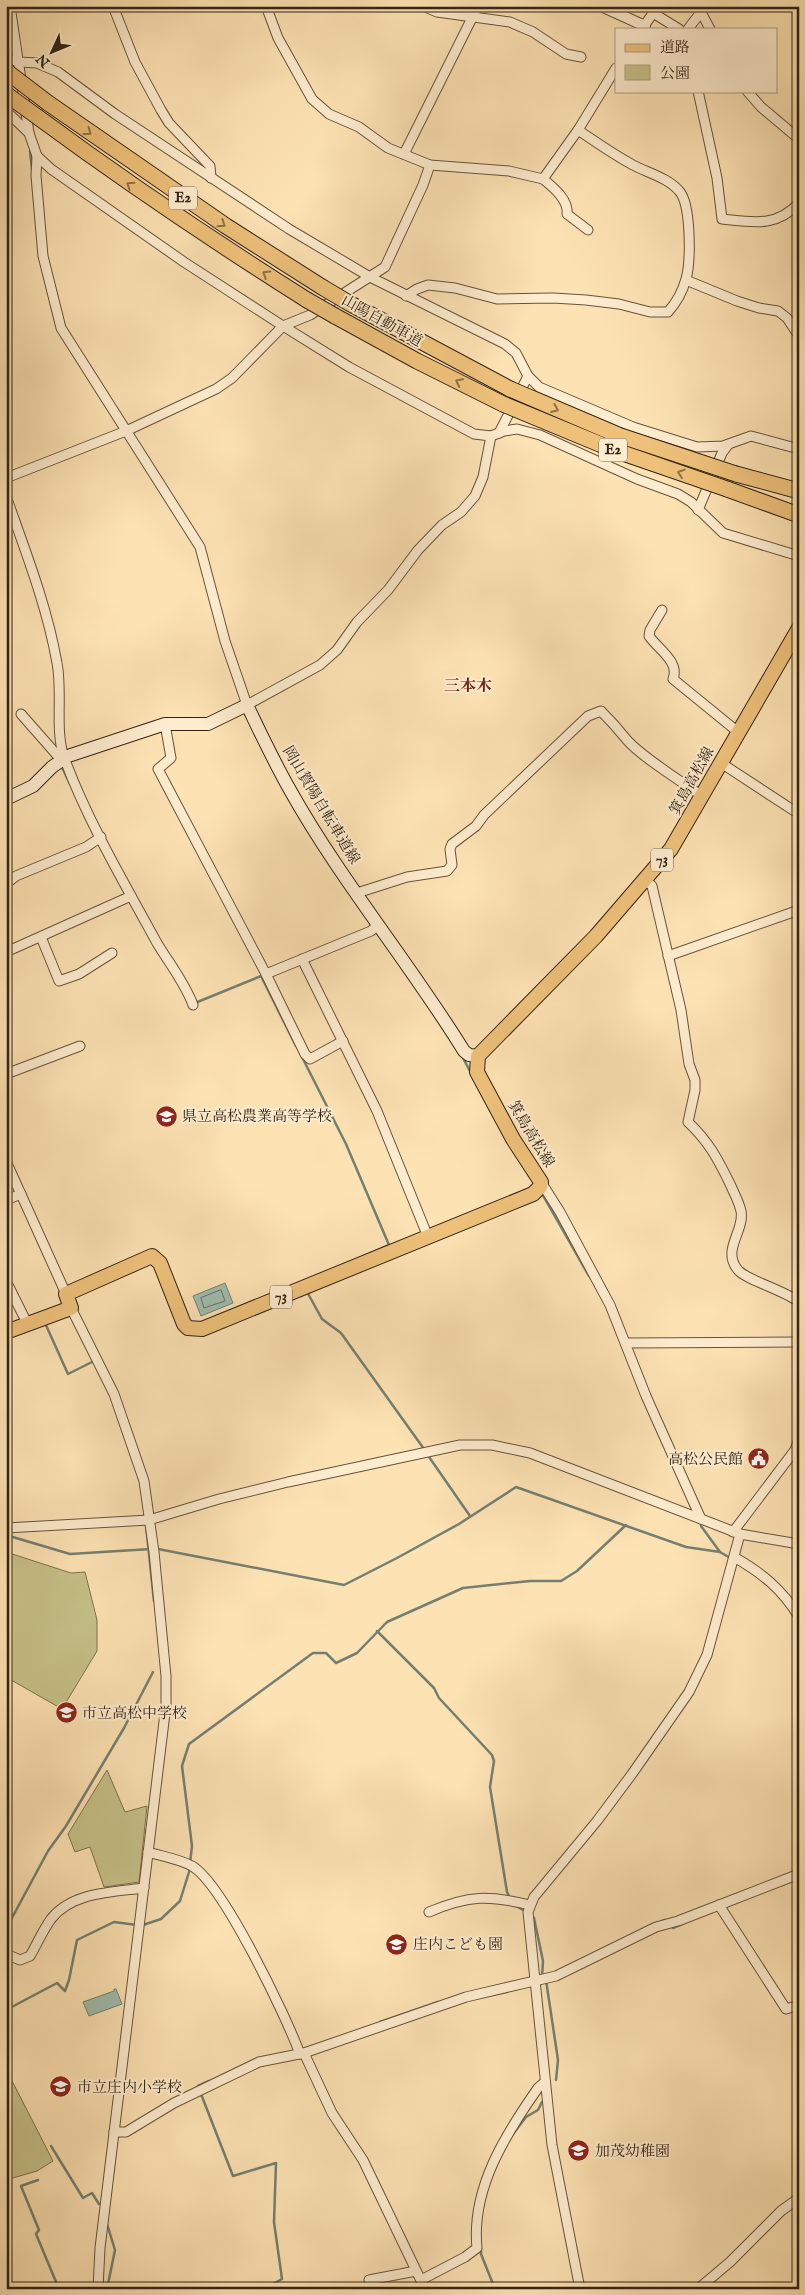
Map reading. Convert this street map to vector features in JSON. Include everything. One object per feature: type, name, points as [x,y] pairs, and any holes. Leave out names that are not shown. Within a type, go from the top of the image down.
[{"type":"highway","name":"山陽自動車道","points":[[6,71],[48,103],[226,226],[349,303],[510,390],[583,421],[664,451],[737,472]]},
{"type":"highway","name":"山陽自動車道","points":[[6,94],[135,188],[214,242],[307,300],[417,361],[503,404],[614,450],[727,489],[799,508]]},
{"type":"highway","points":[[737,472],[799,485]]},
{"type":"highway","points":[[737,472],[799,491]]},
{"type":"highway","points":[[727,489],[799,515]]},
{"type":"main road","name":"箕島高松線","points":[[66,1294],[152,1256],[160,1263],[184,1324],[188,1328],[202,1329],[533,1194],[539,1186],[477,1072],[478,1056],[596,936],[671,849],[799,628]]},
{"type":"main road","points":[[6,799],[33,786],[61,758],[165,724],[208,724],[245,706]]},
{"type":"main road","name":"岡山賀陽自転車道線","points":[[245,706],[290,791],[357,893],[376,927],[432,1000],[464,1051],[469,1055],[478,1056]]},
{"type":"main road","points":[[6,1332],[71,1308],[66,1294]]},
{"type":"street","points":[[10,6],[29,133],[37,156],[36,176],[43,256],[60,328],[200,547],[225,641],[245,706],[330,658],[357,622],[388,590],[418,550],[442,525],[461,512],[475,496],[483,477],[495,435],[528,376]]},
{"type":"street","points":[[113,6],[135,62],[161,110],[169,123],[210,166],[211,178]]},
{"type":"street","points":[[266,6],[278,38],[312,98],[329,114],[359,127],[388,148],[430,165],[509,171],[543,179],[565,201],[568,208],[567,214],[588,230]]},
{"type":"street","points":[[423,6],[437,12],[498,20],[522,26],[566,54],[581,57]]},
{"type":"street","points":[[404,154],[478,6]]},
{"type":"street","points":[[601,6],[644,27],[655,10],[678,28]]},
{"type":"street","points":[[689,28],[701,12],[709,28]]},
{"type":"street","points":[[6,58],[19,62],[37,63],[58,72],[115,114],[282,224],[370,277],[505,344],[516,353],[528,376],[545,390],[633,427],[697,447],[728,445],[751,436],[799,449]]},
{"type":"street","points":[[543,179],[578,130],[615,70]]},
{"type":"street","points":[[698,92],[717,178],[722,219],[753,221],[782,218],[799,203]]},
{"type":"street","points":[[748,92],[761,107],[799,139]]},
{"type":"street","points":[[6,110],[29,133]]},
{"type":"street","points":[[406,296],[428,285],[455,288],[497,299],[553,298],[586,300],[620,304],[650,312],[668,312],[674,305],[686,280],[689,239],[685,204],[680,192],[666,181],[634,165],[578,130]]},
{"type":"street","points":[[37,156],[51,169],[176,256],[283,326],[349,366],[474,434],[495,435],[517,430],[540,434],[637,479],[678,494],[723,533],[799,556]]},
{"type":"street","points":[[6,478],[125,432],[216,389],[232,378],[283,326],[310,315],[385,267],[423,185],[430,165]]},
{"type":"street","points":[[686,280],[737,301],[759,308],[778,310],[787,318],[799,336]]},
{"type":"street","points":[[698,510],[722,453],[728,445]]},
{"type":"street","points":[[6,496],[52,636],[58,665],[61,705],[61,758],[98,838],[129,896],[193,1004]]},
{"type":"street","points":[[662,610],[650,630],[649,636],[673,664],[675,671],[673,679],[738,732]]},
{"type":"street","points":[[357,893],[407,877],[448,872],[452,865],[450,849],[452,844],[470,831],[536,764],[588,716],[595,712],[601,711],[633,745],[702,796]]},
{"type":"street","points":[[21,714],[61,758]]},
{"type":"street","points":[[165,724],[172,758],[158,769],[266,974],[305,1054],[310,1058],[343,1041]]},
{"type":"street","points":[[721,762],[799,814]]},
{"type":"street","points":[[6,884],[16,876],[86,847],[98,838]]},
{"type":"street","points":[[645,879],[652,886],[681,1010],[687,1053],[695,1080],[695,1090],[688,1122],[715,1153],[742,1212],[732,1250],[732,1260],[738,1270],[745,1276],[773,1287],[799,1302]]},
{"type":"street","points":[[6,952],[129,896]]},
{"type":"street","points":[[668,956],[799,910]]},
{"type":"street","points":[[266,974],[376,927]]},
{"type":"street","points":[[42,937],[59,981],[78,974],[112,952]]},
{"type":"street","points":[[302,959],[377,1110],[428,1237]]},
{"type":"street","points":[[6,1074],[80,1046]]},
{"type":"street","points":[[6,1161],[66,1294]]},
{"type":"street","points":[[539,1186],[560,1212],[610,1305],[627,1343],[646,1396],[701,1519]]},
{"type":"street","points":[[6,1200],[21,1194]]},
{"type":"street","points":[[6,1281],[28,1325]]},
{"type":"street","points":[[71,1308],[114,1394],[144,1481],[166,1676],[166,1705],[100,2248],[98,2289]]},
{"type":"street","points":[[627,1343],[799,1342]]},
{"type":"street","points":[[580,2289],[552,2144],[545,2082],[543,1979],[529,1911],[534,1897],[572,1853],[632,1774],[688,1692],[707,1655],[734,1559],[736,1533],[795,1450],[799,1439]]},
{"type":"street","points":[[6,1528],[149,1520],[219,1499],[426,1452],[476,1444],[512,1448],[736,1533],[799,1544]]},
{"type":"street","points":[[734,1559],[774,1584],[799,1616]]},
{"type":"street","points":[[148,1852],[190,1865],[206,1878],[222,1900],[251,1952],[332,2113],[363,2160],[423,2285],[477,2248],[475,2226],[492,2163],[502,2141],[528,2102],[545,2082]]},
{"type":"street","points":[[114,2132],[126,2132],[200,2089],[258,2062],[300,2052],[466,1997],[543,1979],[573,1969],[668,1923],[721,1907],[799,1874]]},
{"type":"street","points":[[6,1954],[20,1960],[30,1956],[50,1920],[73,1902],[105,1892],[144,1888]]},
{"type":"street","points":[[429,1912],[455,1901],[500,1897],[511,1900],[529,1911]]},
{"type":"street","points":[[721,1907],[786,2009],[799,2005]]},
{"type":"street","points":[[698,2289],[730,2262],[781,2212],[799,2198]]},
{"type":"street","points":[[371,2289],[369,2280],[416,2271]]},
{"type":"green space","points":[[6,1552],[71,1573],[85,1572],[97,1620],[97,1651],[62,1709],[6,1677]]},
{"type":"green space","points":[[107,1770],[125,1812],[147,1806],[139,1882],[104,1887],[90,1847],[75,1852],[68,1834]]},
{"type":"green space","points":[[6,2069],[53,2161],[37,2171],[6,2180]]},
{"type":"water","points":[[225,1283],[233,1303],[201,1316],[193,1296]]},
{"type":"water","points":[[116,1989],[122,2004],[89,2016],[83,2002],[114,1991]]},
{"type":"waterway","points":[[30,151],[32,169]]},
{"type":"waterway","points":[[61,765],[70,784]]},
{"type":"waterway","points":[[195,1003],[261,976],[296,1046]]},
{"type":"waterway","points":[[301,1055],[346,1144],[389,1245],[364,1256]]},
{"type":"waterway","points":[[463,1058],[471,1073]]},
{"type":"waterway","points":[[541,1192],[589,1276]]},
{"type":"waterway","points":[[306,1290],[322,1319],[341,1333],[424,1449]]},
{"type":"waterway","points":[[45,1323],[68,1374],[94,1361]]},
{"type":"waterway","points":[[427,1454],[470,1516]]},
{"type":"waterway","points":[[158,1549],[344,1585],[459,1524],[516,1487],[686,1547],[720,1552]]},
{"type":"waterway","points":[[146,1525],[154,1601]]},
{"type":"waterway","points":[[143,1925],[161,1919],[180,1901],[189,1872],[192,1846],[182,1766],[189,1744],[313,1653],[326,1653],[336,1663],[357,1653],[387,1622],[463,1588],[530,1581],[561,1581],[577,1571],[626,1525]]},
{"type":"waterway","points":[[701,1526],[720,1552],[732,1559]]},
{"type":"waterway","points":[[6,1535],[70,1554],[151,1549]]},
{"type":"waterway","points":[[377,1631],[434,1688],[439,1698],[492,1755],[494,1761],[490,1787],[507,1892],[510,1898]]},
{"type":"waterway","points":[[6,1929],[48,1851],[66,1826],[124,1728],[153,1672]]},
{"type":"waterway","points":[[514,1905],[527,1912]]},
{"type":"waterway","points":[[531,1916],[534,1918],[543,1961],[542,1977]]},
{"type":"waterway","points":[[662,1921],[665,1920],[673,1928],[682,1924]]},
{"type":"waterway","points":[[6,2010],[57,1983],[65,1991],[77,1940],[114,1922],[137,1925]]},
{"type":"waterway","points":[[546,1980],[558,2060],[556,2080]]},
{"type":"waterway","points":[[380,2022],[438,2002]]},
{"type":"waterway","points":[[199,2088],[198,2086],[209,2081]]},
{"type":"waterway","points":[[201,2094],[233,2176],[276,2163],[274,2222],[282,2279],[273,2284],[273,2289]]},
{"type":"waterway","points":[[513,2134],[526,2117],[538,2110],[542,2102]]},
{"type":"waterway","points":[[51,2146],[83,2198],[92,2193],[99,2204]]},
{"type":"waterway","points":[[38,2180],[21,2186],[39,2230],[36,2234],[59,2289]]},
{"type":"waterway","points":[[107,2224],[115,2250],[107,2289]]},
{"type":"waterway","points":[[481,2248],[481,2254],[495,2289]]},
{"type":"place","name":"県立高松農業高等学校","points":[[166,1116]]},
{"type":"place","name":"高松公民館","points":[[759,1459]]},
{"type":"place","name":"市立高松中学校","points":[[66,1713]]},
{"type":"place","name":"庄内こども園","points":[[397,1944]]},
{"type":"place","name":"市立庄内小学校","points":[[61,2087]]},
{"type":"place","name":"加茂幼稚園","points":[[579,2151]]},
{"type":"district","name":"三本木","points":[[468,687]]}]
